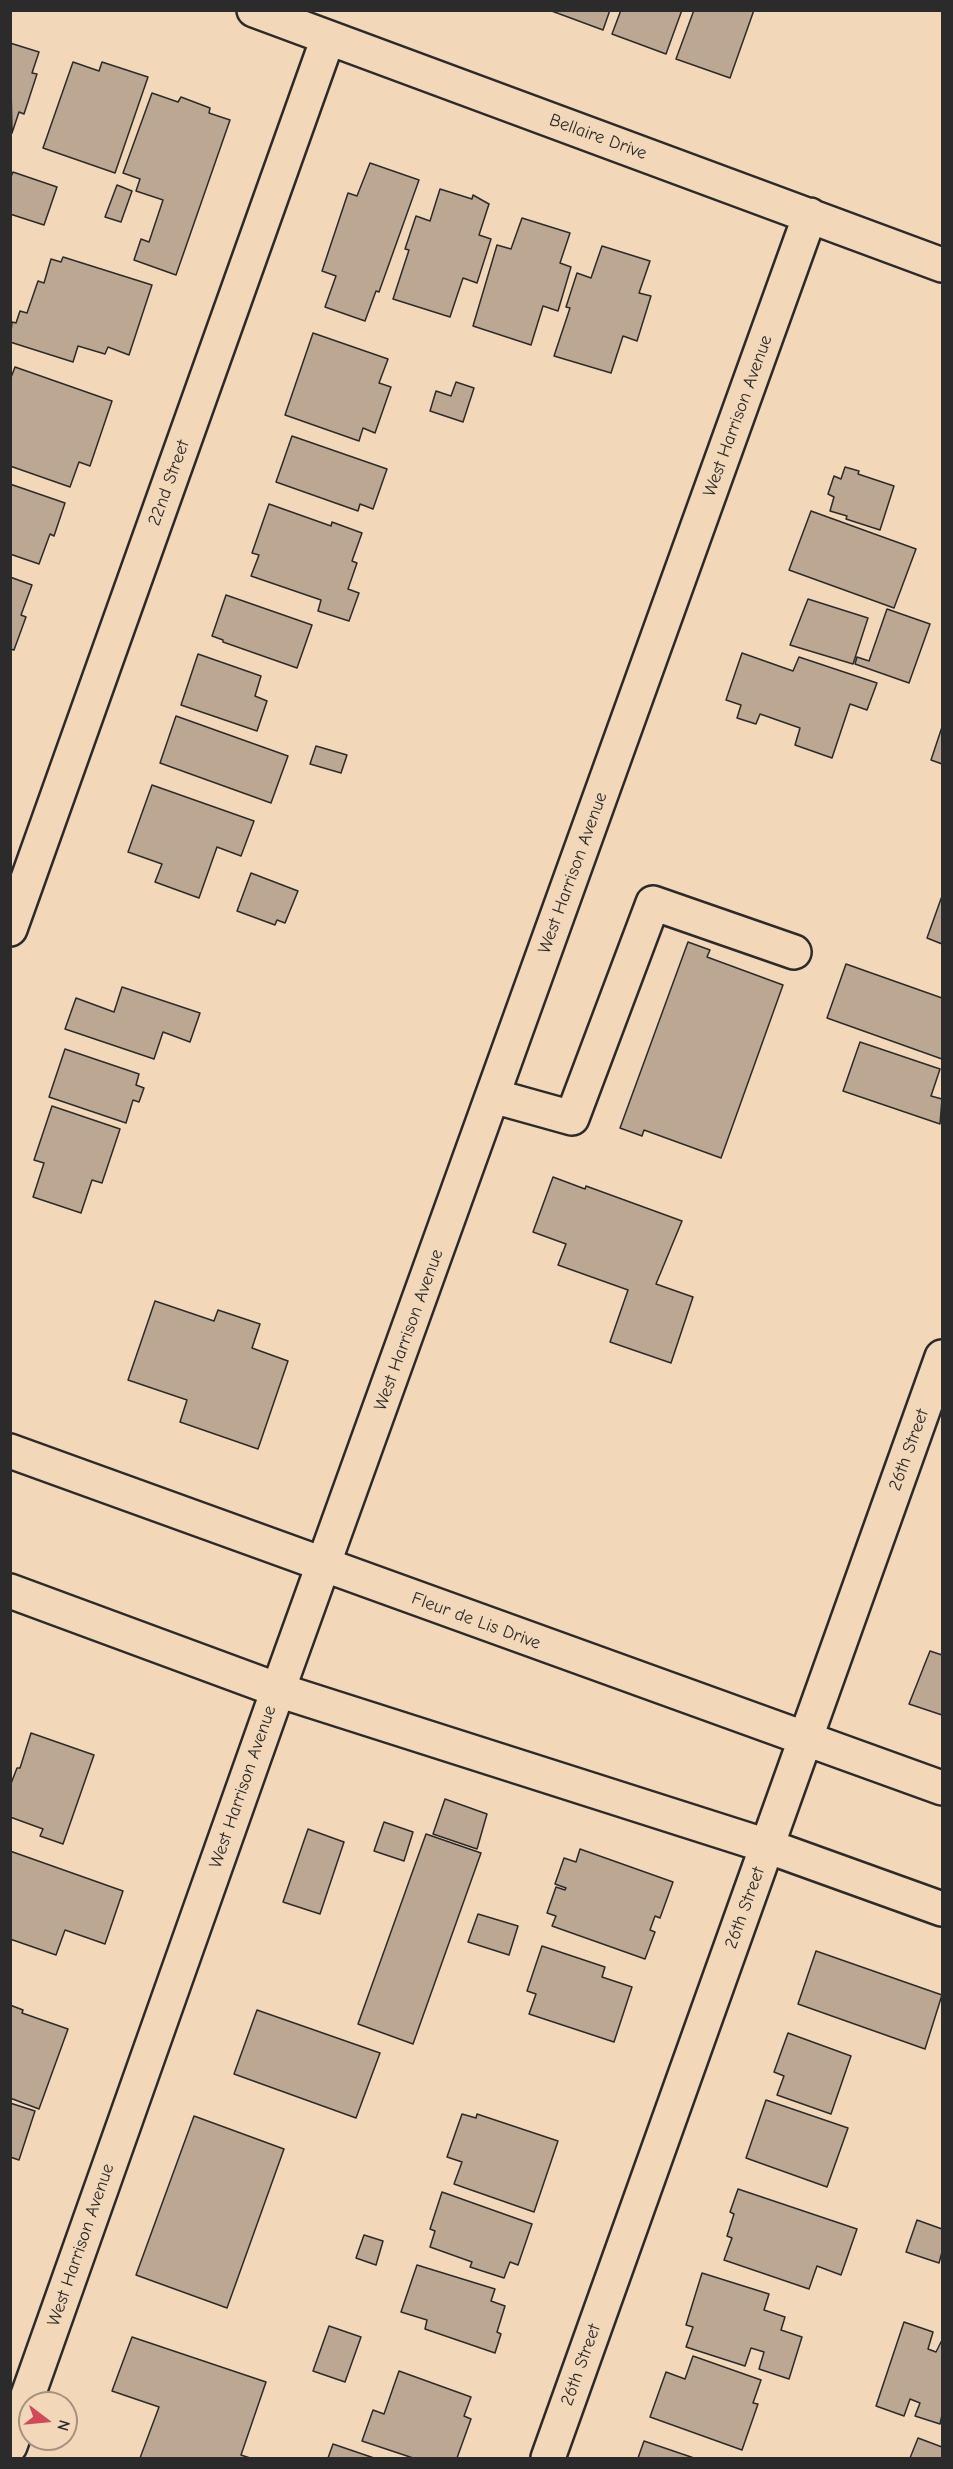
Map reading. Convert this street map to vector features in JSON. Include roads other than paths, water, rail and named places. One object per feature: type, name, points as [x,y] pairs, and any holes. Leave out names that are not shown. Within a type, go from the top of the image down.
[{"type":"street","name":"Bellaire Drive","points":[[254,10],[942,265]]},
{"type":"street","name":"22nd Street","points":[[10,929],[328,38]]},
{"type":"street","name":"West Harrison Avenue","points":[[10,2446],[278,1690],[810,215]]},
{"type":"street","points":[[493,1096],[572,1118],[653,903],[794,952]]},
{"type":"street","name":"26th Street","points":[[548,2458],[942,1357]]},
{"type":"street","name":"Fleur de Lis Drive","points":[[10,1451],[942,1788]]},
{"type":"street","points":[[10,1591],[278,1690],[767,1846],[942,1909]]}]
